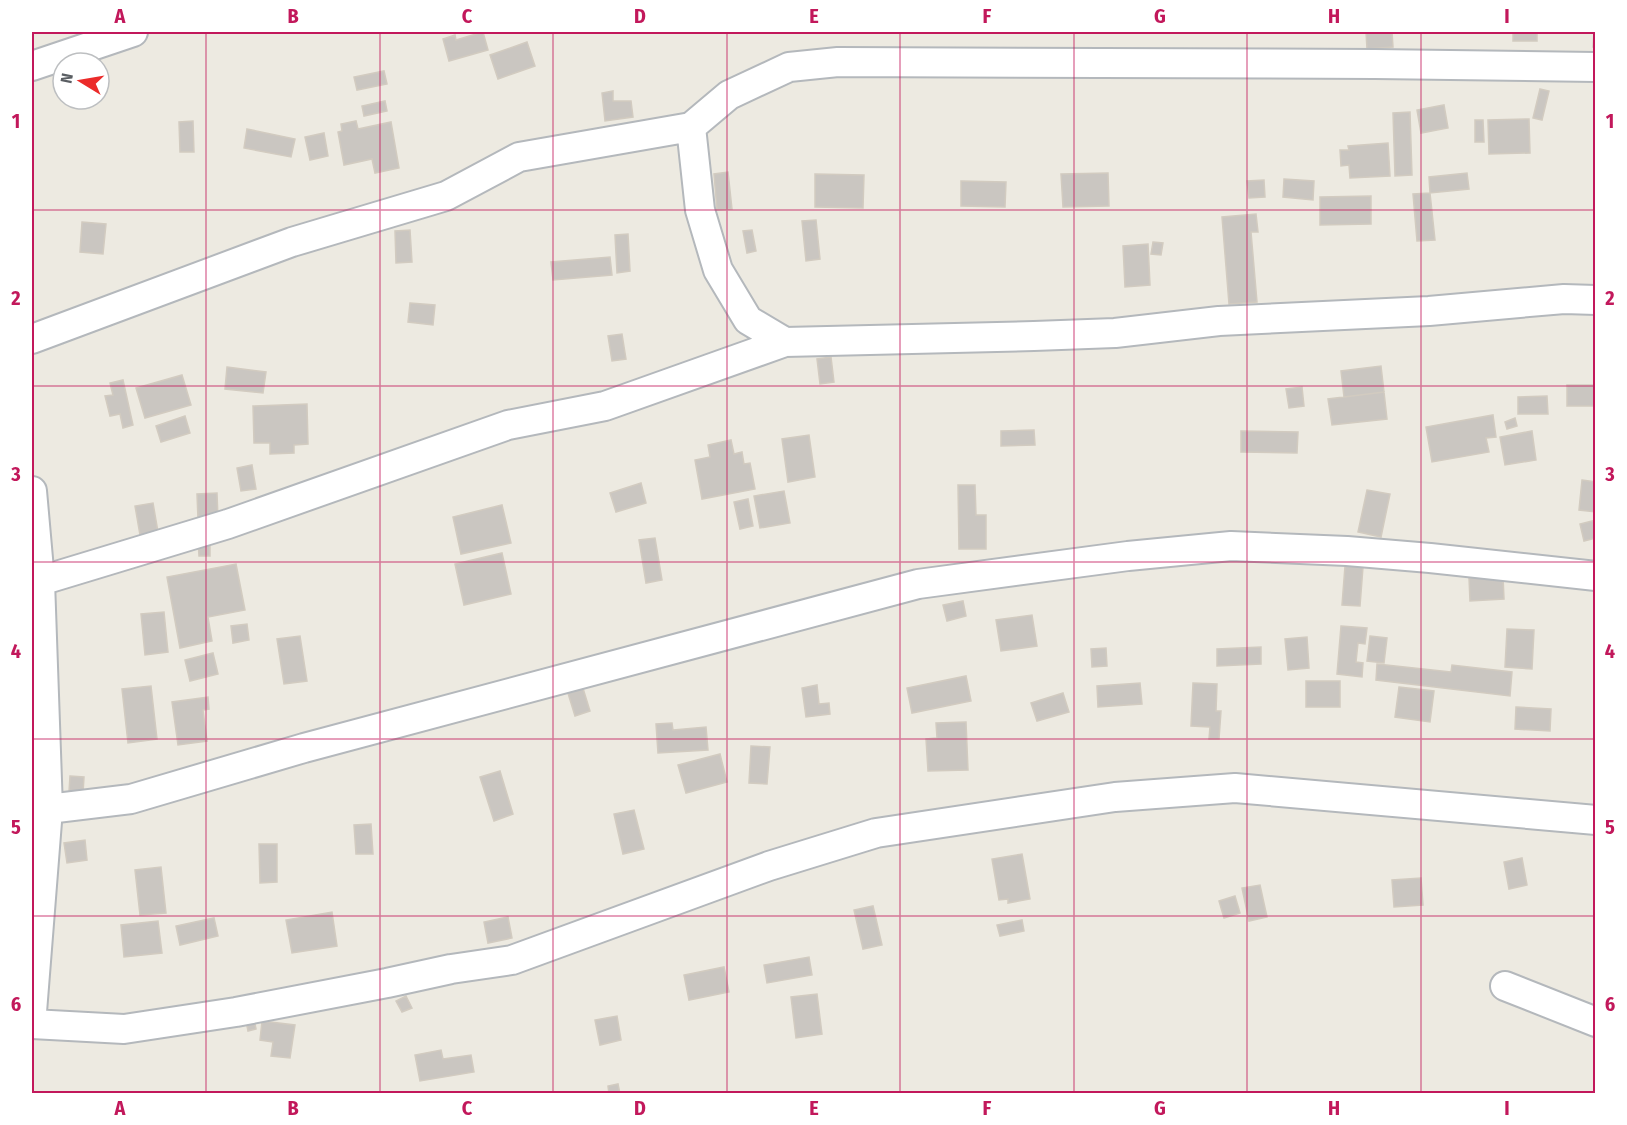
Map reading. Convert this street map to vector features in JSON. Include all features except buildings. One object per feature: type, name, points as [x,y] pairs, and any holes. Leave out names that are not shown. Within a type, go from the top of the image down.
[{"type":"street","points":[[32,66],[133,32]]},
{"type":"street","points":[[32,339],[292,242],[446,196],[519,157],[691,127],[729,95],[789,67],[838,62],[1596,67]]},
{"type":"street","points":[[691,127],[700,210],[718,270],[748,320],[785,342]]},
{"type":"street","points":[[40,581],[228,524],[508,425],[605,406],[785,342],[1104,333],[1219,321],[1429,311],[1564,299],[1596,300]]},
{"type":"street","points":[[32,491],[40,581],[48,809],[32,1012]]},
{"type":"street","points":[[48,809],[131,799],[304,748],[918,584],[1128,556],[1231,546],[1383,554],[1596,576]]},
{"type":"street","points":[[32,1024],[124,1029],[236,1012],[451,969],[512,960],[769,866],[876,833],[1115,797],[1236,788],[1496,813],[1596,820]]},
{"type":"street","points":[[1505,986],[1596,1022]]}]
